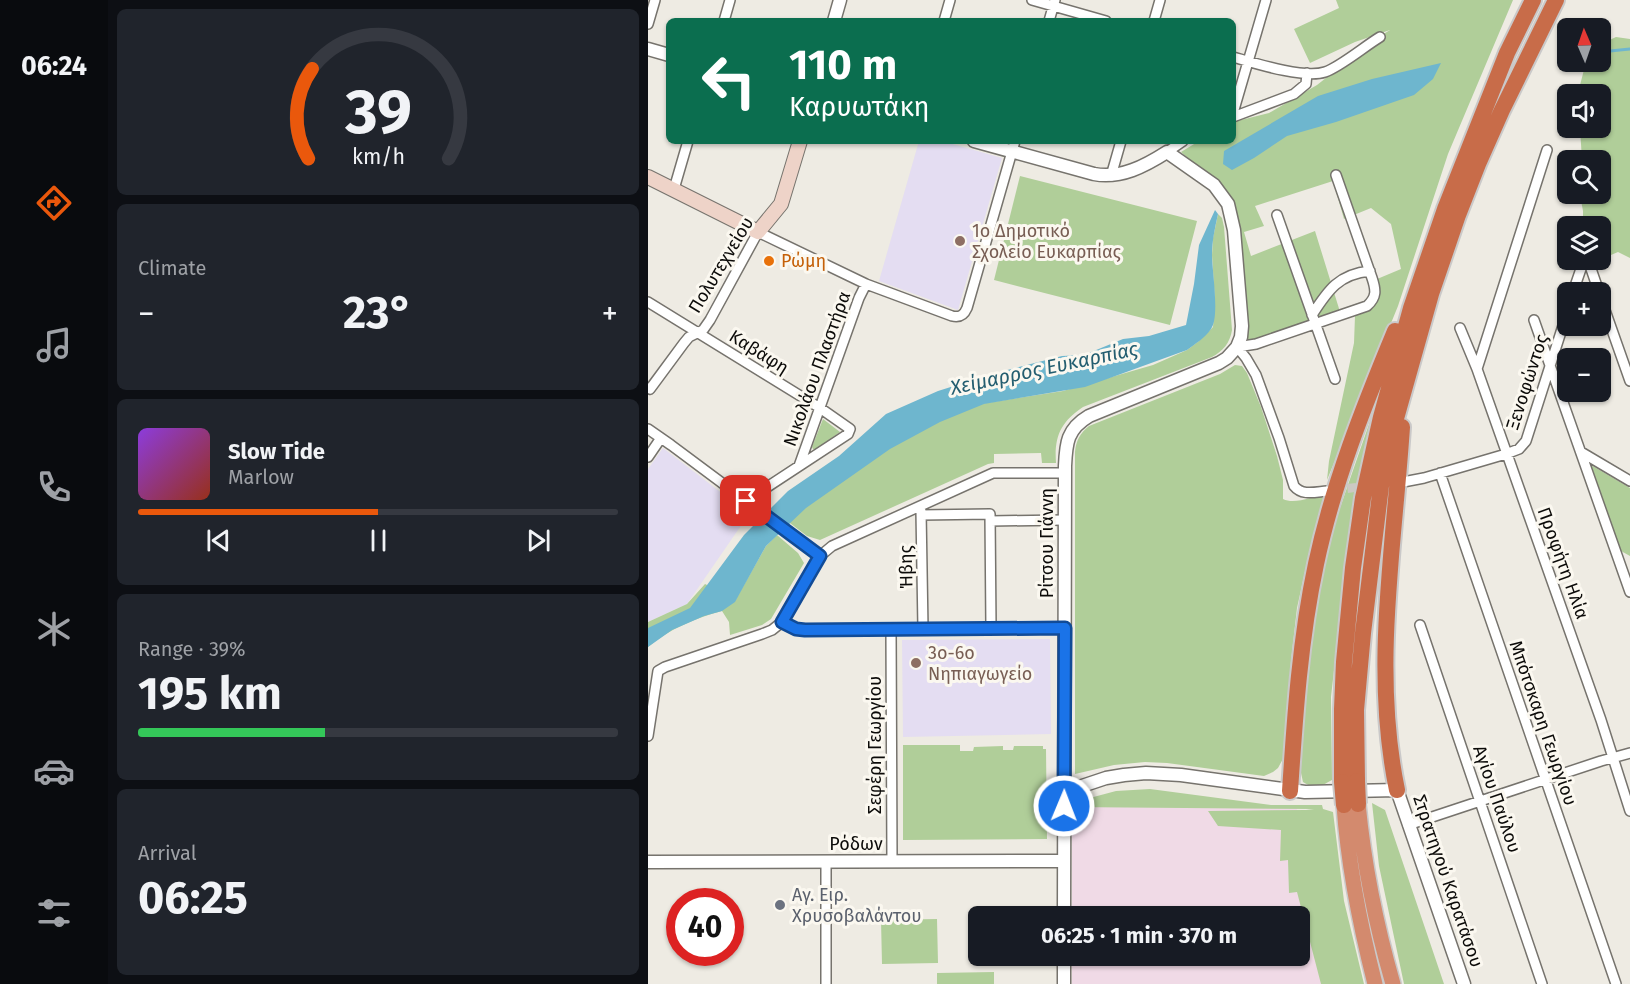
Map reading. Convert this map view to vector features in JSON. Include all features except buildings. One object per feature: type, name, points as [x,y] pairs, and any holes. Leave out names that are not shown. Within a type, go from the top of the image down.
[{"type":"highway","points":[[1375,984],[1351,872],[1351,804],[1342,708],[1353,568],[1363,498],[1381,417],[1414,298],[1445,208],[1494,83],[1533,0]]},
{"type":"highway","points":[[1349,781],[1362,633],[1381,486],[1404,387],[1431,294],[1478,164],[1517,76],[1556,0]]},
{"type":"highway","points":[[1290,791],[1302,644],[1316,564],[1328,516],[1361,412],[1445,208]]},
{"type":"highway","points":[[1397,790],[1388,728],[1385,650],[1404,387]]},
{"type":"highway","points":[[1351,804],[1361,833],[1373,903],[1393,984]]},
{"type":"main road","name":"Πολυτεχνείου","points":[[758,232],[781,204],[799,144]]},
{"type":"main road","points":[[648,177],[758,232]]},
{"type":"street","points":[[648,24],[655,0]]},
{"type":"street","points":[[725,18],[730,0]]},
{"type":"street","points":[[835,18],[840,0]]},
{"type":"street","points":[[945,18],[950,0]]},
{"type":"street","points":[[1032,0],[1054,3],[1097,18]]},
{"type":"street","points":[[1155,18],[1160,0]]},
{"type":"street","points":[[1236,104],[1266,0]]},
{"type":"street","points":[[1050,18],[1054,3]]},
{"type":"street","points":[[1236,58],[1316,73],[1328,71],[1380,37]]},
{"type":"street","points":[[648,50],[666,54]]},
{"type":"street","points":[[1236,114],[1294,94],[1306,84],[1307,73]]},
{"type":"street","points":[[674,189],[687,144]]},
{"type":"street","points":[[998,144],[1014,146],[1094,174],[1111,176],[1136,168],[1179,144]]},
{"type":"street","points":[[1111,176],[1119,144]]},
{"type":"street","points":[[758,232],[866,284],[958,317],[963,315],[967,308],[1014,146]]},
{"type":"street","points":[[1477,369],[1547,150]]},
{"type":"street","points":[[1167,152],[1214,185],[1228,204],[1234,230],[1242,326],[1237,347]]},
{"type":"street","points":[[1237,347],[1256,344],[1313,319],[1367,306],[1374,298],[1370,271],[1336,175]]},
{"type":"street","points":[[1277,214],[1335,379]]},
{"type":"street","name":"Πολυτεχνείου","points":[[648,388],[650,389],[684,343],[705,328],[758,232]]},
{"type":"street","points":[[1313,319],[1325,296],[1338,283],[1350,275],[1370,271]]},
{"type":"street","name":"Νικολάου Πλαστήρα","points":[[799,466],[866,284]]},
{"type":"street","name":"Καβάφη","points":[[648,302],[848,426],[851,431],[848,434],[799,466]]},
{"type":"street","points":[[1534,320],[1630,592]]},
{"type":"street","points":[[1611,326],[1630,381]]},
{"type":"street","name":"Προφήτη Ηλία","points":[[1461,328],[1613,757],[1630,812]]},
{"type":"street","name":"Ξενοφώντος","points":[[1403,482],[1440,474],[1506,454],[1525,444],[1559,336]]},
{"type":"street","points":[[1237,347],[1256,375],[1294,486],[1304,492],[1327,491]]},
{"type":"street","name":"Ρίτσου Γιάννη","points":[[1064,906],[1064,520],[1067,442],[1074,428],[1081,421],[1104,409],[1214,366],[1227,358],[1237,347]]},
{"type":"street","points":[[648,429],[820,556]]},
{"type":"street","points":[[648,457],[661,438]]},
{"type":"street","points":[[1581,452],[1630,481]]},
{"type":"street","points":[[746,501],[799,466]]},
{"type":"street","points":[[648,736],[658,671],[772,630],[782,622],[820,556],[837,543],[921,510],[993,473],[1065,473]]},
{"type":"street","name":"Μπότσκαρη Γεωργίου","points":[[1440,474],[1616,984]]},
{"type":"street","points":[[921,510],[990,514],[991,628]]},
{"type":"street","name":"Ήβης","points":[[921,510],[923,629]]},
{"type":"street","points":[[990,521],[1064,520]]},
{"type":"street","points":[[1618,555],[1630,561]]},
{"type":"street","points":[[782,622],[800,630],[1065,628]]},
{"type":"street","name":"Αγίου Παύλου","points":[[1420,625],[1542,984]]},
{"type":"street","name":"Σεφέρη Γεωργίου","points":[[891,629],[892,862]]},
{"type":"street","points":[[1408,825],[1613,757],[1629,755]]},
{"type":"street","points":[[1064,792],[1106,778],[1140,773],[1181,775],[1318,793],[1397,790]]},
{"type":"street","name":"Στρατηγού Καρατάσου","points":[[1397,790],[1464,984]]},
{"type":"street","name":"Ρόδων","points":[[648,862],[1064,861]]},
{"type":"street","points":[[826,862],[826,984]]},
{"type":"street","points":[[1064,966],[1064,984]]},
{"type":"shaded area","points":[[918,144],[953,144],[1002,158],[958,310],[879,281]]},
{"type":"shaded area","points":[[663,448],[749,514],[687,604],[648,622],[648,469]]},
{"type":"shaded area","points":[[1050,639],[1051,734],[903,737],[902,640]]},
{"type":"shaded area","points":[[1072,806],[1297,807],[1296,834],[1335,984],[1072,984],[1072,966],[1310,966],[1310,906],[1072,906]]},
{"type":"green space","points":[[1336,0],[1513,0],[1448,154],[1398,306],[1327,480],[1354,343],[1355,316],[1369,306],[1370,282],[1401,269],[1391,224],[1371,208],[1344,219],[1333,181],[1255,206],[1264,226],[1244,232],[1251,256],[1315,231],[1341,315],[1243,344],[1232,229],[1214,181],[1181,152],[1194,144],[1236,144],[1236,121],[1269,113],[1317,85],[1390,30],[1355,42],[1310,63],[1294,29],[1339,8]]},
{"type":"green space","points":[[1616,37],[1630,39],[1630,258],[1618,252],[1611,255],[1611,216],[1583,216],[1582,204],[1611,204],[1611,150],[1581,150],[1581,138],[1611,138],[1611,84],[1580,84],[1583,72],[1611,72],[1611,39]]},
{"type":"green space","points":[[1020,176],[1197,221],[1170,325],[994,280]]},
{"type":"green space","points":[[1218,214],[1222,218],[1224,227],[1232,330],[1228,343],[1216,355],[1083,407],[1069,418],[1060,430],[1056,445],[1056,463],[1042,463],[1041,453],[994,454],[994,463],[820,540],[807,536],[778,514],[929,412],[1063,391],[1153,365],[1187,350],[1213,327],[1215,302],[1212,255]]},
{"type":"green space","points":[[1235,365],[1242,366],[1247,373],[1261,407],[1283,480],[1283,499],[1298,501],[1326,494],[1311,544],[1297,608],[1284,757],[1278,768],[1264,776],[1145,762],[1114,765],[1075,774],[1075,452],[1077,441],[1089,426],[1220,374]]},
{"type":"green space","points":[[1377,401],[1346,563],[1331,697],[1332,780],[1311,786],[1303,782],[1298,759],[1304,664],[1332,531]]},
{"type":"green space","points":[[823,419],[840,432],[815,450],[812,447]]},
{"type":"green space","points":[[1591,465],[1630,488],[1630,556],[1621,551]]},
{"type":"green space","points":[[777,535],[798,553],[804,563],[771,619],[762,625],[730,635],[729,622],[722,611],[683,625],[648,647],[648,622],[687,604],[705,584],[736,599],[766,546]]},
{"type":"green space","points":[[903,745],[960,745],[960,751],[973,751],[974,747],[1003,746],[1003,750],[1013,750],[1014,746],[1043,746],[1043,749],[1046,749],[1047,839],[903,840]]},
{"type":"green space","points":[[1150,789],[1271,805],[1322,805],[1323,809],[1333,812],[1344,901],[1364,984],[1321,984],[1310,942],[1310,906],[1301,906],[1297,892],[1289,893],[1288,860],[1280,861],[1281,830],[1218,826],[1208,811],[1314,809],[1068,807],[1086,799],[1116,791]]},
{"type":"green space","points":[[1372,803],[1385,810],[1444,984],[1404,984],[1379,866]]},
{"type":"green space","points":[[937,919],[938,963],[882,964],[881,920]]},
{"type":"green space","points":[[994,972],[994,984],[937,984],[937,973]]},
{"type":"water","points":[[1441,63],[1433,79],[1414,95],[1287,136],[1232,170],[1223,164],[1224,151],[1318,96],[1372,79]]},
{"type":"water","name":"Χείμαρρος Ευκαρπίας","points":[[1215,210],[1218,214],[1212,262],[1215,315],[1211,329],[1200,341],[1187,350],[1085,387],[984,404],[940,422],[890,449],[806,508],[766,546],[735,602],[722,611],[672,630],[648,647],[648,628],[690,608],[744,535],[788,491],[839,456],[886,414],[938,391],[992,374],[1062,356],[1084,355],[1123,339],[1149,336],[1186,325],[1199,245]]},
{"type":"waterway","name":"Χείμαρρος Ευκαρπίας","points":[[1611,51],[1630,49]]},
{"type":"tunnel","points":[[1334,490],[1368,486]]},
{"type":"place","name":"1ο Δημοτικό Σχολείο Ευκαρπίας","points":[[960,241]]},
{"type":"place","name":"Ρώμη","points":[[769,261]]},
{"type":"place","name":"3ο-6ο Νηπιαγωγείο","points":[[916,663]]},
{"type":"place","name":"Αγ. Ειρ. Χρυσοβαλάντου","points":[[780,905]]},
{"type":"route","points":[[746,501],[820,556],[782,622],[790,627],[800,630],[1065,628],[1064,806]]}]
